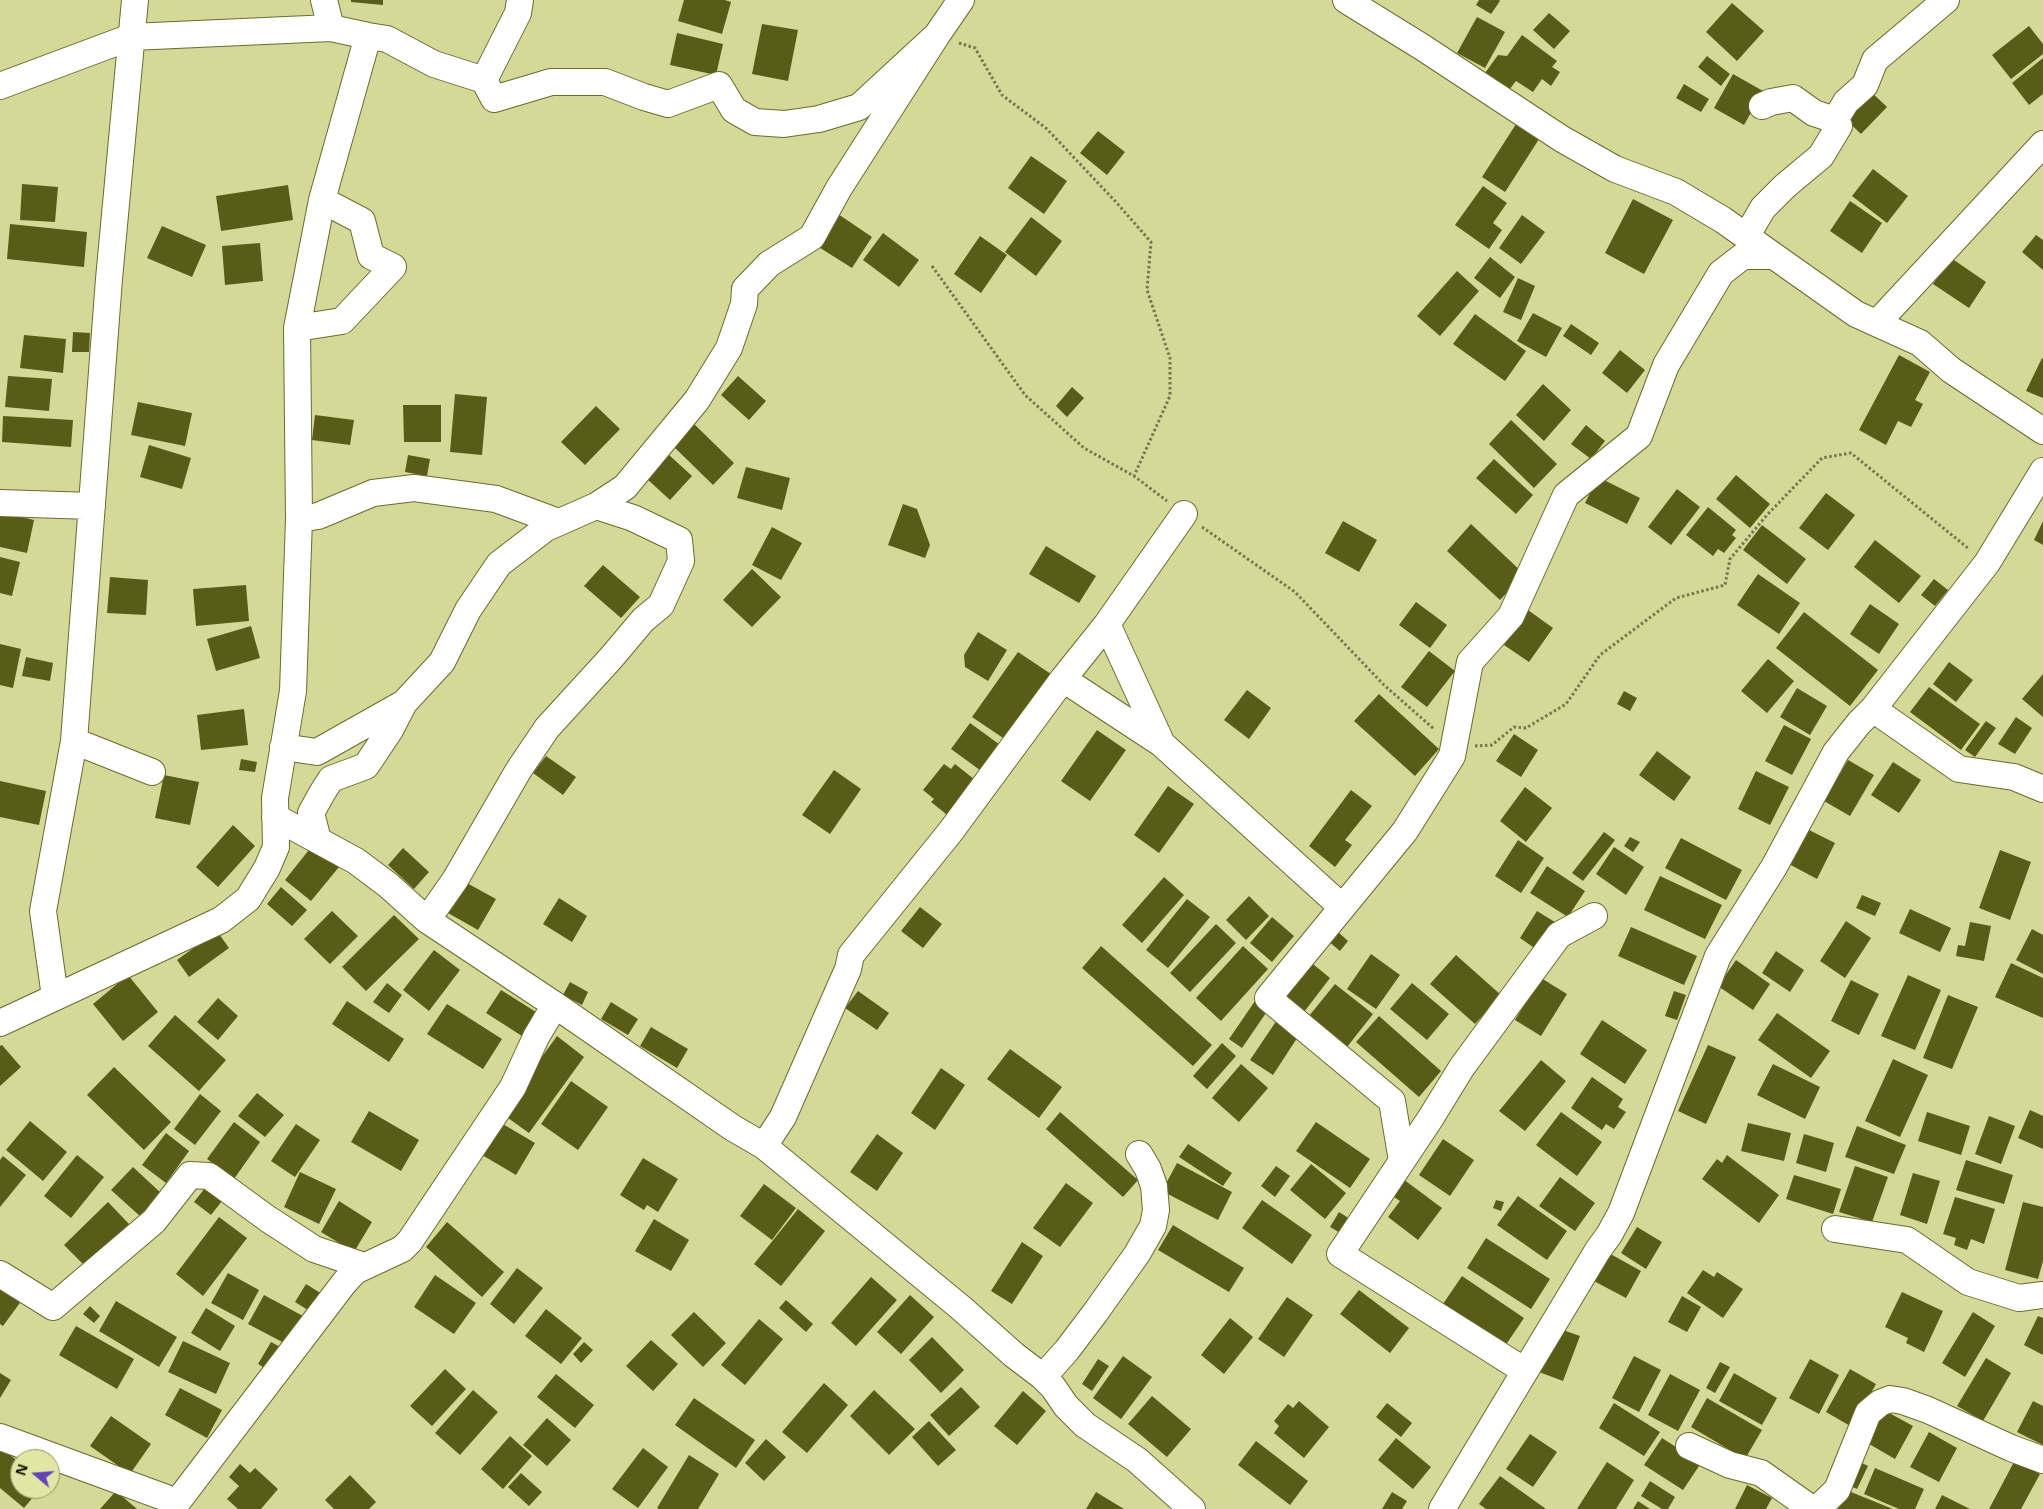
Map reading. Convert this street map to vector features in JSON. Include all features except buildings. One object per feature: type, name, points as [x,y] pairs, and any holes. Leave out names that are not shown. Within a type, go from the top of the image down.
[{"type":"street","points":[[55,997],[43,911],[74,741],[108,279],[135,0]]},
{"type":"street","points":[[324,0],[331,28]]},
{"type":"street","points":[[484,80],[518,13],[520,0]]},
{"type":"street","points":[[318,840],[311,813],[331,779],[366,766],[390,730],[404,703],[442,662],[468,610],[499,564],[546,528],[596,506],[626,487],[697,400],[729,348],[744,304],[745,289],[770,264],[812,237],[839,188],[936,35],[961,0]]},
{"type":"street","points":[[1346,0],[1422,47],[1562,139],[1615,168],[1676,192],[1746,237],[1856,314],[1920,343],[1951,370],[2043,431]]},
{"type":"street","points":[[1835,120],[1846,102],[1865,85],[1875,60],[1946,0]]},
{"type":"street","points":[[0,86],[131,37],[331,28],[387,39],[434,64],[484,80],[494,99],[551,82],[605,82],[668,104],[719,85],[734,110],[755,122],[784,124],[819,119],[859,107],[936,35]]},
{"type":"street","points":[[0,1023],[221,920],[248,899],[268,868],[276,847],[275,798],[293,691],[299,519],[297,328],[322,200],[368,36]]},
{"type":"street","points":[[1746,237],[1763,208],[1821,156],[1839,126],[1835,120],[1814,113],[1793,98],[1771,102],[1762,106]]},
{"type":"street","points":[[1877,323],[2043,144]]},
{"type":"street","points":[[297,328],[342,321],[393,267],[371,256],[362,221],[322,200]]},
{"type":"street","points":[[1402,1161],[1392,1100],[1268,998],[1405,831],[1452,756],[1470,662],[1511,616],[1566,495],[1639,436],[1666,365],[1721,273],[1743,256],[1774,256]]},
{"type":"street","points":[[1442,1509],[1621,1213],[1718,956],[1774,867],[1836,752],[1873,709],[1987,563],[2043,471]]},
{"type":"street","points":[[299,519],[318,516],[374,493],[414,488],[496,499],[558,522]]},
{"type":"street","points":[[0,502],[92,506]]},
{"type":"street","points":[[427,920],[455,880],[518,772],[547,728],[643,620],[660,605],[682,561],[679,540],[633,518],[596,506]]},
{"type":"street","points":[[764,1146],[784,1117],[848,969],[851,955],[951,831],[1063,679],[1107,624],[1184,514]]},
{"type":"street","points":[[1107,624],[1162,744]]},
{"type":"street","points":[[1063,679],[1162,744],[1342,907]]},
{"type":"street","points":[[283,747],[317,752],[404,703]]},
{"type":"street","points":[[1873,709],[1959,769],[2014,776],[2043,789]]},
{"type":"street","points":[[74,741],[152,772]]},
{"type":"street","points":[[275,817],[356,860],[388,885],[427,920],[733,1128],[764,1146],[960,1307],[1014,1355],[1043,1377],[1085,1426],[1137,1460],[1192,1509]]},
{"type":"street","points":[[1525,1371],[1340,1254],[1462,1067],[1559,935],[1594,916]]},
{"type":"street","points":[[0,1438],[175,1506],[344,1283],[355,1271],[402,1249],[410,1241],[513,1087],[536,1037],[555,1006]]},
{"type":"street","points":[[1043,1377],[1067,1350],[1138,1254],[1153,1226],[1156,1210],[1154,1186],[1148,1169],[1139,1154]]},
{"type":"street","points":[[0,1274],[53,1307],[154,1221],[190,1175],[209,1176],[268,1219],[314,1249],[364,1266]]},
{"type":"street","points":[[1835,1229],[1907,1240],[1968,1282],[2019,1298],[2043,1294]]},
{"type":"street","points":[[1817,1509],[1837,1490],[1868,1413],[1880,1403],[1890,1400],[1903,1401],[1928,1410],[2011,1448],[2043,1460]]},
{"type":"street","points":[[1689,1446],[1730,1465],[1761,1473],[1812,1509]]},
{"type":"path","points":[[936,35],[974,48],[1002,95],[1047,129],[1116,201],[1151,242],[1147,290],[1170,358],[1170,396],[1134,476]]},
{"type":"path","points":[[932,266],[1024,395],[1084,448],[1134,476],[1184,514],[1295,592],[1384,685],[1454,747],[1492,744],[1514,727],[1526,728],[1566,704],[1600,655],[1676,598],[1725,585],[1730,559],[1767,515],[1822,458],[1851,454],[1987,563]]}]
